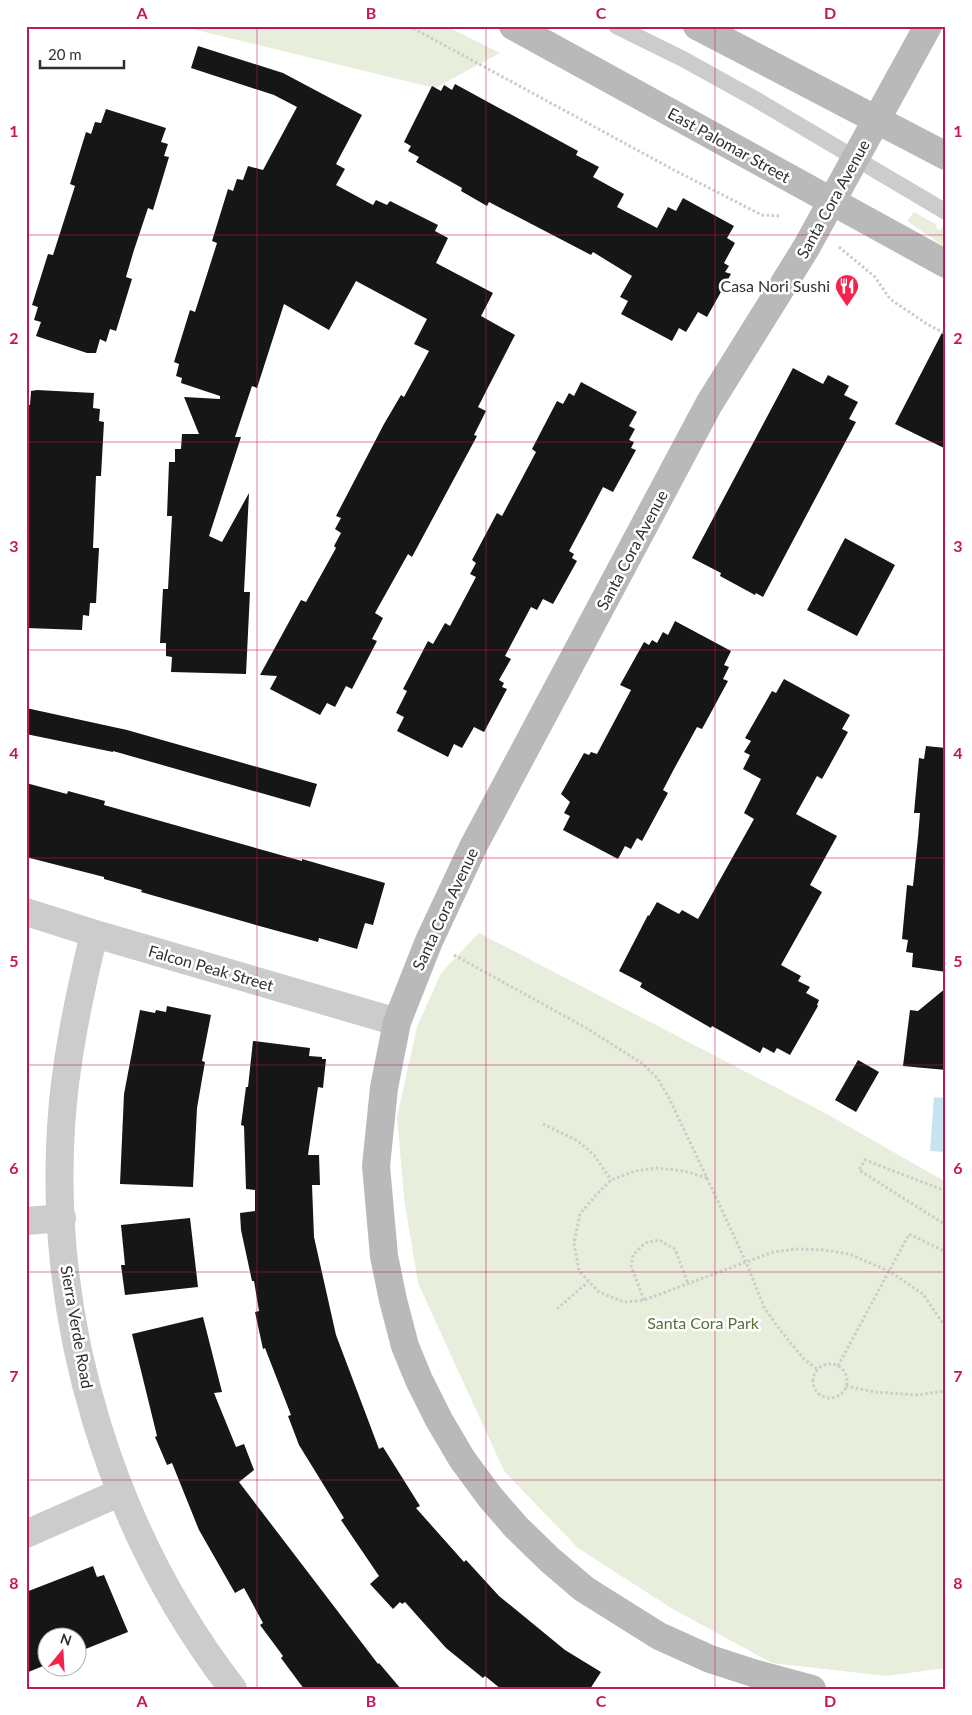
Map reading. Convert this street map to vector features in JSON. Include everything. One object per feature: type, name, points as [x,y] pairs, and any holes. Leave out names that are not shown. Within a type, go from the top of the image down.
[{"type":"street","name":"East Palomar Street","points":[[512,26],[946,264]]},
{"type":"street","points":[[697,26],[946,156]]},
{"type":"street","name":"Santa Cora Avenue","points":[[812,1689],[710,1659],[659,1636],[592,1594],[550,1560],[516,1527],[490,1497],[462,1459],[439,1420],[405,1346],[384,1256],[376,1166],[384,1088],[397,1022],[428,941],[474,845],[710,404],[806,248],[928,26]]},
{"type":"street","name":"Falcon Peak Street","points":[[26,912],[94,934],[397,1022]]},
{"type":"street","name":"Sierra Verde Road","points":[[94,934],[69,1052],[60,1173],[66,1278],[80,1357],[89,1395],[121,1492],[159,1573],[177,1605],[218,1670],[233,1689]]},
{"type":"street","points":[[26,1221],[62,1218]]},
{"type":"street","points":[[26,1534],[121,1492]]},
{"type":"lane","points":[[616,26],[683,59],[758,100],[946,212]]},
{"type":"path","points":[[409,26],[674,170],[762,215],[781,216]]},
{"type":"path","points":[[834,243],[875,277],[890,299],[927,324],[946,334]]},
{"type":"path","points":[[454,955],[588,1029],[643,1064],[658,1079],[670,1098],[746,1262],[764,1307],[804,1359],[817,1369]]},
{"type":"path","points":[[543,1124],[578,1141],[594,1155],[611,1180]]},
{"type":"path","points":[[946,1191],[865,1160],[859,1170],[946,1225]]},
{"type":"path","points":[[707,1178],[684,1171],[657,1168],[635,1171],[611,1180],[580,1214],[574,1243],[579,1271],[599,1292],[624,1302],[644,1300],[773,1252],[798,1249],[825,1250],[849,1254],[889,1271],[923,1294],[946,1328]]},
{"type":"path","points":[[838,1366],[910,1234],[946,1252]]},
{"type":"path","points":[[644,1300],[631,1266],[634,1255],[645,1243],[659,1240],[675,1249],[688,1284]]},
{"type":"path","points":[[557,1309],[588,1282]]},
{"type":"path","points":[[827,1364],[838,1366],[846,1374],[846,1386],[840,1395],[829,1398],[819,1394],[813,1384],[814,1374],[817,1369],[827,1364]]},
{"type":"path","points":[[846,1386],[875,1392],[917,1395],[946,1391]]},
{"type":"green space","points":[[180,26],[446,26],[500,53],[435,88]]},
{"type":"green space","points":[[914,212],[937,225],[935,228],[940,230],[943,226],[946,228],[946,248],[907,221]]},
{"type":"green space","name":"Santa Cora Park","points":[[479,933],[827,1114],[946,1182],[946,1668],[886,1676],[772,1663],[671,1608],[578,1548],[504,1471],[418,1283],[404,1198],[397,1117],[417,1027],[441,973]]},
{"type":"water","points":[[934,1097],[946,1098],[946,1152],[930,1151]]},
{"type":"building","points":[[198,46],[283,73],[362,115],[336,164],[345,169],[336,185],[373,205],[376,200],[387,205],[390,201],[438,225],[435,231],[448,238],[436,263],[493,293],[481,316],[515,335],[478,407],[486,411],[474,435],[477,436],[412,557],[408,554],[375,613],[383,618],[372,639],[377,641],[352,689],[346,686],[335,707],[327,703],[320,715],[270,689],[277,676],[260,675],[301,600],[306,602],[336,548],[334,546],[341,533],[335,529],[341,518],[336,516],[384,424],[401,395],[404,397],[429,351],[414,344],[427,319],[356,281],[329,330],[284,304],[257,388],[252,386],[235,437],[241,437],[209,536],[222,542],[249,493],[244,592],[250,592],[246,674],[171,672],[172,657],[166,656],[166,643],[160,643],[163,589],[168,589],[172,516],[167,516],[169,462],[175,462],[175,449],[181,449],[182,434],[199,434],[184,397],[220,399],[220,396],[181,383],[182,378],[176,376],[179,364],[174,362],[190,310],[195,312],[217,243],[212,241],[228,189],[233,191],[237,179],[243,180],[248,166],[263,170],[297,107],[274,95],[191,68]]},
{"type":"building","points":[[455,84],[578,151],[576,155],[599,167],[593,177],[624,194],[617,207],[657,228],[668,207],[676,211],[683,198],[734,226],[727,238],[735,243],[724,263],[729,266],[725,272],[731,274],[707,317],[698,312],[686,332],[679,328],[672,341],[621,314],[628,301],[620,297],[632,276],[593,252],[591,255],[489,202],[487,206],[461,191],[462,188],[416,162],[419,157],[408,151],[411,146],[404,142],[432,86],[441,91],[444,85],[452,90]]},
{"type":"building","points":[[106,109],[166,128],[161,142],[168,144],[164,156],[169,157],[153,210],[148,208],[134,250],[126,277],[132,279],[116,331],[110,329],[106,342],[100,339],[96,353],[87,353],[36,336],[41,322],[34,320],[38,307],[32,305],[48,254],[53,255],[75,186],[70,184],[86,132],[91,134],[95,122],[101,123]]},
{"type":"building","points":[[946,325],[946,449],[895,424]]},
{"type":"building","points":[[793,368],[823,384],[828,375],[849,386],[844,395],[858,402],[849,419],[856,422],[763,597],[756,593],[755,595],[720,576],[721,573],[692,558]]},
{"type":"building","points":[[581,382],[637,412],[629,426],[635,429],[629,440],[634,442],[631,448],[636,450],[613,492],[603,487],[569,551],[574,554],[572,558],[577,561],[553,604],[543,599],[537,610],[531,607],[505,656],[511,659],[499,680],[504,683],[502,687],[507,689],[484,732],[474,727],[462,748],[454,744],[448,757],[397,731],[404,717],[396,713],[407,691],[403,689],[428,641],[433,644],[445,623],[450,626],[476,577],[470,574],[476,563],[472,560],[497,513],[502,516],[536,452],[532,449],[557,401],[563,404],[569,393],[574,396]]},
{"type":"building","points":[[31,391],[94,393],[93,408],[100,409],[99,421],[104,422],[101,476],[96,476],[93,548],[99,548],[96,603],[90,603],[89,616],[83,615],[82,630],[26,628],[26,405],[30,405]]},
{"type":"building","points":[[845,538],[895,565],[857,636],[807,610]]},
{"type":"building","points":[[675,621],[731,651],[724,665],[729,667],[723,679],[728,681],[702,729],[697,727],[674,769],[663,790],[668,793],[642,841],[637,838],[631,849],[625,846],[618,859],[563,830],[570,816],[564,813],[570,802],[561,794],[584,753],[589,755],[591,752],[597,754],[631,690],[620,685],[644,642],[649,645],[652,640],[657,643],[663,632],[668,635]]},
{"type":"building","points":[[784,679],[850,715],[842,729],[848,732],[822,779],[817,776],[796,814],[837,836],[810,885],[822,892],[781,965],[801,976],[798,981],[810,987],[806,993],[819,1000],[818,1006],[790,1055],[777,1048],[774,1053],[763,1047],[760,1053],[712,1026],[711,1028],[640,987],[642,983],[619,971],[648,915],[657,902],[679,914],[682,910],[698,919],[754,819],[744,813],[761,779],[743,769],[750,755],[744,752],[751,741],[745,738],[772,691],[776,693]]},
{"type":"building","points":[[26,708],[127,730],[317,784],[310,807],[113,751],[26,734]]},
{"type":"building","points":[[926,746],[946,748],[946,972],[912,967],[913,953],[906,952],[908,940],[902,939],[907,885],[913,886],[918,837],[920,813],[914,813],[919,758],[924,759]]},
{"type":"building","points":[[26,783],[67,794],[68,791],[105,801],[104,805],[385,883],[373,925],[365,923],[357,949],[319,938],[318,942],[141,892],[142,890],[104,879],[104,877],[26,857]]},
{"type":"building","points":[[946,988],[946,1070],[903,1066],[910,1010],[918,1011]]},
{"type":"building","points":[[167,1006],[211,1015],[202,1061],[205,1062],[197,1108],[193,1187],[120,1184],[124,1094],[140,1010],[155,1013],[156,1010],[166,1012]]},
{"type":"building","points":[[253,1041],[310,1048],[309,1056],[326,1059],[323,1088],[318,1087],[308,1155],[319,1155],[320,1185],[312,1185],[314,1237],[336,1335],[379,1449],[383,1447],[420,1506],[416,1508],[464,1562],[466,1560],[499,1596],[565,1650],[601,1672],[590,1689],[501,1689],[485,1676],[483,1678],[446,1648],[405,1602],[402,1604],[400,1602],[393,1609],[370,1584],[379,1576],[341,1520],[344,1518],[299,1445],[288,1416],[291,1415],[265,1348],[263,1349],[255,1312],[259,1311],[254,1281],[252,1281],[241,1230],[240,1213],[255,1211],[255,1190],[246,1189],[244,1126],[241,1125],[246,1087],[248,1087]]},
{"type":"building","points":[[858,1060],[879,1072],[856,1112],[835,1100]]},
{"type":"building","points":[[190,1218],[198,1287],[125,1295],[121,1265],[125,1265],[121,1225]]},
{"type":"building","points":[[203,1317],[222,1392],[214,1393],[236,1447],[244,1444],[254,1470],[239,1482],[378,1664],[401,1689],[304,1689],[260,1625],[263,1623],[244,1588],[235,1593],[199,1530],[172,1463],[167,1465],[155,1437],[157,1436],[132,1334]]},
{"type":"building","points":[[93,1566],[97,1577],[104,1575],[128,1632],[88,1648],[88,1628],[38,1628],[38,1668],[26,1673],[26,1592]]},
{"type":"place","name":"Casa Nori Sushi","points":[[847,307]]}]
